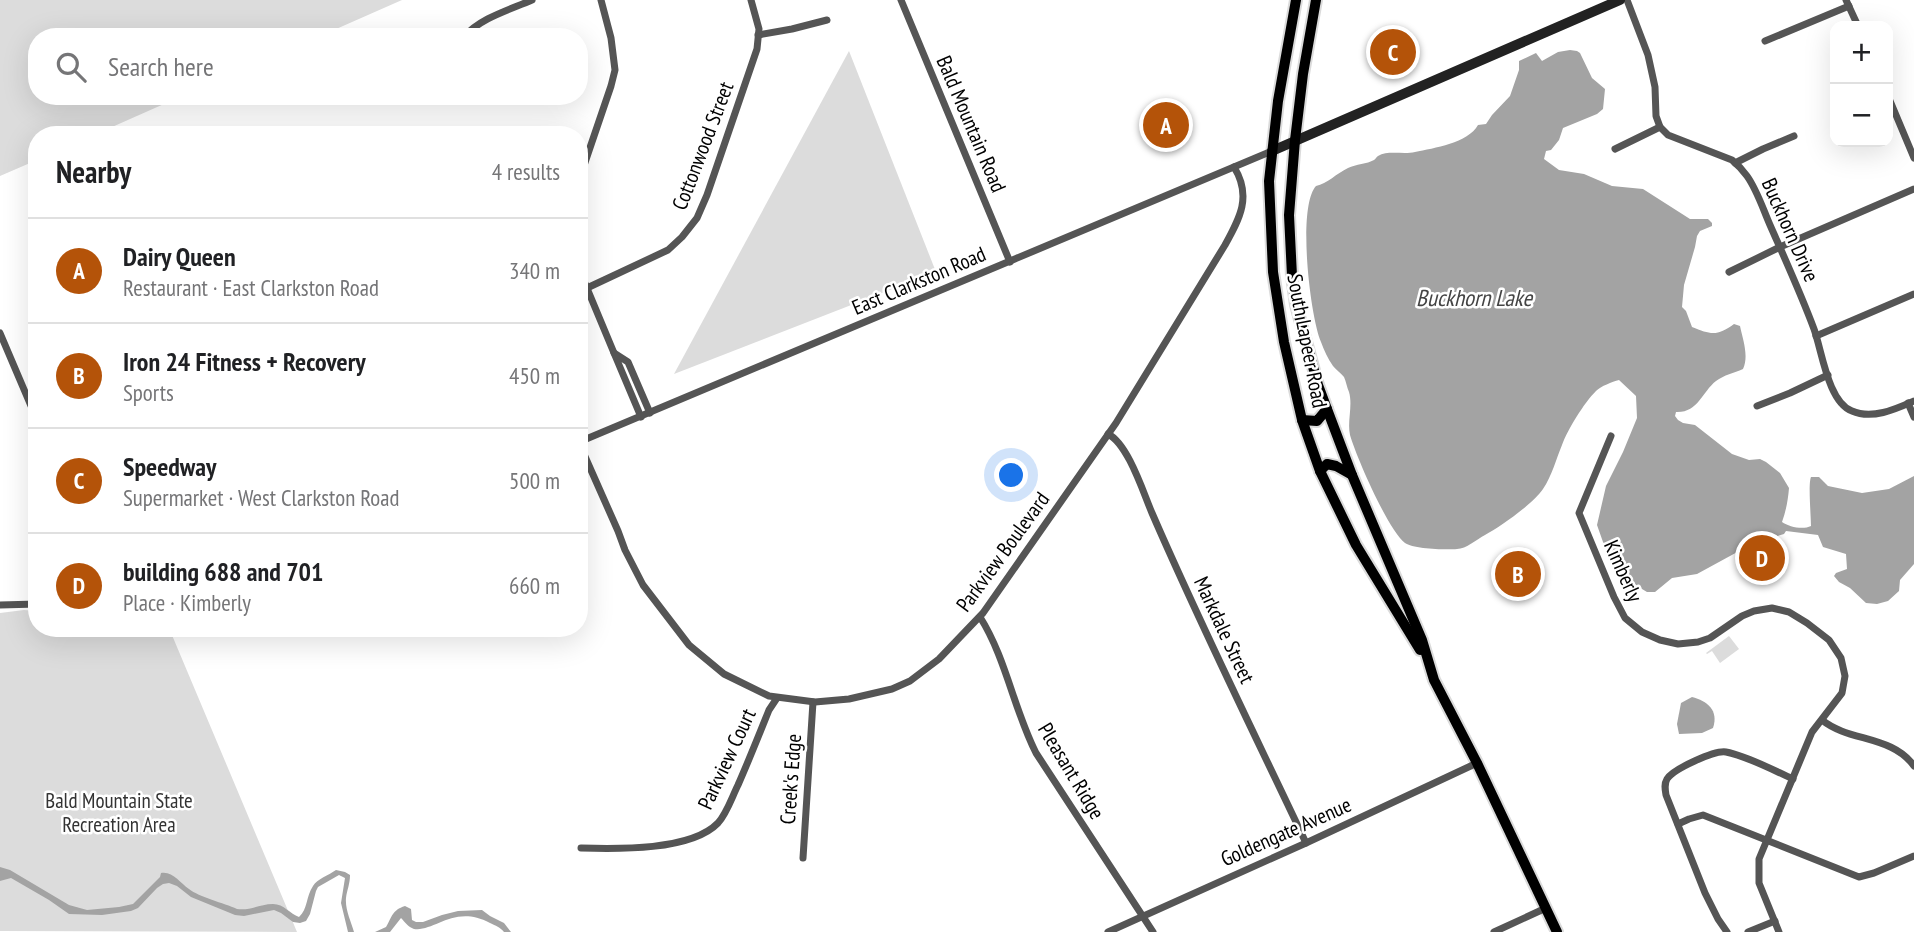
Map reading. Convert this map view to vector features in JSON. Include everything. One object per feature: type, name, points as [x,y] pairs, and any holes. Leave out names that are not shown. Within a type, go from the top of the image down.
[{"type":"main road","name":"South Lapeer Road","points":[[1296,0],[1280,90],[1269,181],[1273,272],[1284,342],[1302,420],[1320,471],[1356,545],[1427,661]]},
{"type":"main road","points":[[1310,0],[1307,19],[1310,35]]},
{"type":"main road","name":"South Lapeer Road","points":[[1316,0],[1296,140],[1289,215],[1296,305],[1318,385],[1352,475],[1422,640],[1434,680],[1477,763],[1557,932]]},
{"type":"main road","points":[[1272,150],[1620,0]]},
{"type":"main road","points":[[1302,420],[1317,421],[1327,409]]},
{"type":"main road","points":[[1320,471],[1327,464],[1352,475]]},
{"type":"street","points":[[472,28],[532,0]]},
{"type":"street","points":[[588,154],[615,70],[611,38],[601,0]]},
{"type":"street","name":"Cottonwood Street","points":[[588,288],[668,250],[696,218],[747,83],[757,49],[759,29],[751,0]]},
{"type":"street","name":"Bald Mountain Road","points":[[901,0],[1010,262]]},
{"type":"street","points":[[1615,149],[1660,127],[1656,116],[1655,87],[1648,55],[1627,0]]},
{"type":"street","points":[[1765,41],[1847,3],[1856,21]]},
{"type":"street","points":[[758,35],[827,20]]},
{"type":"street","points":[[1893,108],[1914,158]]},
{"type":"street","name":"Buckhorn Drive","points":[[1660,127],[1668,135],[1735,163],[1748,177],[1816,335],[1835,393],[1844,406],[1852,412],[1867,414],[1882,413],[1911,402]]},
{"type":"street","points":[[1735,163],[1794,136]]},
{"type":"street","name":"East Clarkston Road","points":[[588,439],[1272,150]]},
{"type":"street","name":"Parkview Boulevard","points":[[588,464],[628,558],[649,594],[689,645],[724,674],[777,698],[813,702],[872,694],[910,681],[939,659],[980,617],[1108,434],[1241,216],[1244,189],[1234,167]]},
{"type":"street","points":[[1729,272],[1914,189]]},
{"type":"street","points":[[588,290],[640,417]]},
{"type":"street","points":[[1816,335],[1914,294]]},
{"type":"street","points":[[0,333],[28,399]]},
{"type":"street","points":[[614,353],[628,362],[650,413]]},
{"type":"street","points":[[1757,406],[1828,375]]},
{"type":"street","points":[[1911,402],[1914,417]]},
{"type":"street","name":"Markdale Street","points":[[1108,434],[1122,446],[1183,583],[1306,843]]},
{"type":"street","name":"Kimberly","points":[[1611,436],[1579,513],[1625,618],[1642,632],[1678,644],[1710,638],[1728,624],[1754,611],[1772,608],[1788,612],[1807,623],[1829,640],[1841,658],[1845,676],[1842,693],[1807,744],[1759,859],[1759,883],[1779,932]]},
{"type":"street","points":[[0,605],[28,604]]},
{"type":"street","name":"Pleasant Ridge","points":[[980,617],[992,637],[1023,725],[1036,753],[1153,932]]},
{"type":"street","name":"Parkview Court","points":[[581,848],[656,846],[701,835],[718,823],[728,806],[769,710],[777,698]]},
{"type":"street","name":"Creek's Edge","points":[[803,858],[813,702]]},
{"type":"street","points":[[1822,720],[1834,729],[1891,746],[1907,756],[1914,766]]},
{"type":"street","points":[[1727,932],[1705,893],[1666,795],[1666,780],[1671,774],[1706,756],[1723,752],[1793,779]]},
{"type":"street","name":"Goldengate Avenue","points":[[1108,932],[1477,763]]},
{"type":"street","points":[[1678,824],[1703,815],[1858,877],[1914,856]]},
{"type":"street","points":[[1494,932],[1546,908]]},
{"type":"street","points":[[1748,932],[1775,922]]},
{"type":"green space","points":[[0,0],[402,0],[338,28],[28,28],[28,105],[162,105],[114,126],[28,126],[28,164],[0,176]]},
{"type":"green space","points":[[849,51],[936,272],[674,374]]},
{"type":"green space","name":"Bald Mountain State Recreation Area","points":[[28,610],[28,637],[173,637],[297,932],[0,931],[0,613]]},
{"type":"green space","points":[[1729,636],[1739,649],[1720,663],[1712,651],[1706,653]]},
{"type":"water","name":"Buckhorn Lake","points":[[1570,50],[1580,53],[1592,78],[1605,89],[1603,109],[1563,128],[1559,140],[1551,150],[1546,151],[1544,159],[1559,170],[1584,174],[1612,186],[1643,189],[1690,219],[1708,219],[1712,223],[1712,226],[1700,231],[1697,236],[1684,285],[1682,307],[1692,327],[1704,332],[1723,331],[1734,324],[1740,326],[1745,364],[1743,369],[1716,381],[1695,406],[1676,412],[1675,416],[1683,423],[1695,425],[1732,454],[1749,460],[1760,459],[1780,473],[1789,488],[1782,522],[1792,527],[1811,526],[1811,477],[1819,477],[1828,486],[1862,493],[1889,489],[1914,476],[1914,564],[1900,580],[1899,591],[1888,601],[1866,603],[1839,582],[1834,576],[1847,569],[1846,554],[1823,547],[1818,535],[1786,531],[1741,550],[1697,574],[1672,578],[1655,592],[1647,592],[1627,580],[1603,542],[1597,525],[1606,486],[1637,418],[1636,396],[1619,380],[1598,389],[1591,396],[1572,424],[1549,479],[1539,495],[1468,546],[1460,549],[1415,547],[1405,543],[1390,524],[1350,435],[1350,397],[1345,379],[1329,360],[1317,329],[1307,262],[1307,216],[1310,198],[1316,186],[1348,168],[1375,160],[1382,154],[1431,149],[1467,136],[1478,125],[1486,124],[1510,96],[1519,70],[1519,61],[1536,53],[1542,61],[1558,52]]},
{"type":"water","points":[[1692,697],[1702,701],[1713,711],[1713,728],[1702,733],[1679,734],[1677,724],[1681,703]]},
{"type":"water","points":[[0,867],[10,870],[69,905],[87,910],[133,904],[161,873],[165,873],[193,892],[237,909],[277,904],[299,917],[315,884],[336,870],[350,875],[346,902],[354,932],[348,932],[341,903],[345,878],[339,875],[318,887],[310,914],[306,921],[300,923],[293,922],[274,910],[244,916],[235,915],[191,897],[169,883],[157,888],[138,908],[131,911],[102,915],[69,914],[11,878],[0,881]]},
{"type":"water","points":[[405,906],[411,909],[412,920],[416,922],[458,911],[482,910],[504,923],[511,932],[504,932],[490,923],[466,916],[422,929],[408,926],[401,918],[390,932],[375,932],[386,927],[395,912]]},
{"type":"place","name":"Speedway","points":[[1393,52]]},
{"type":"place","name":"Dairy Queen","points":[[1166,125]]},
{"type":"place","name":"building 688 and 701","points":[[1762,558]]},
{"type":"place","name":"Iron 24 Fitness + Recovery","points":[[1518,574]]}]
